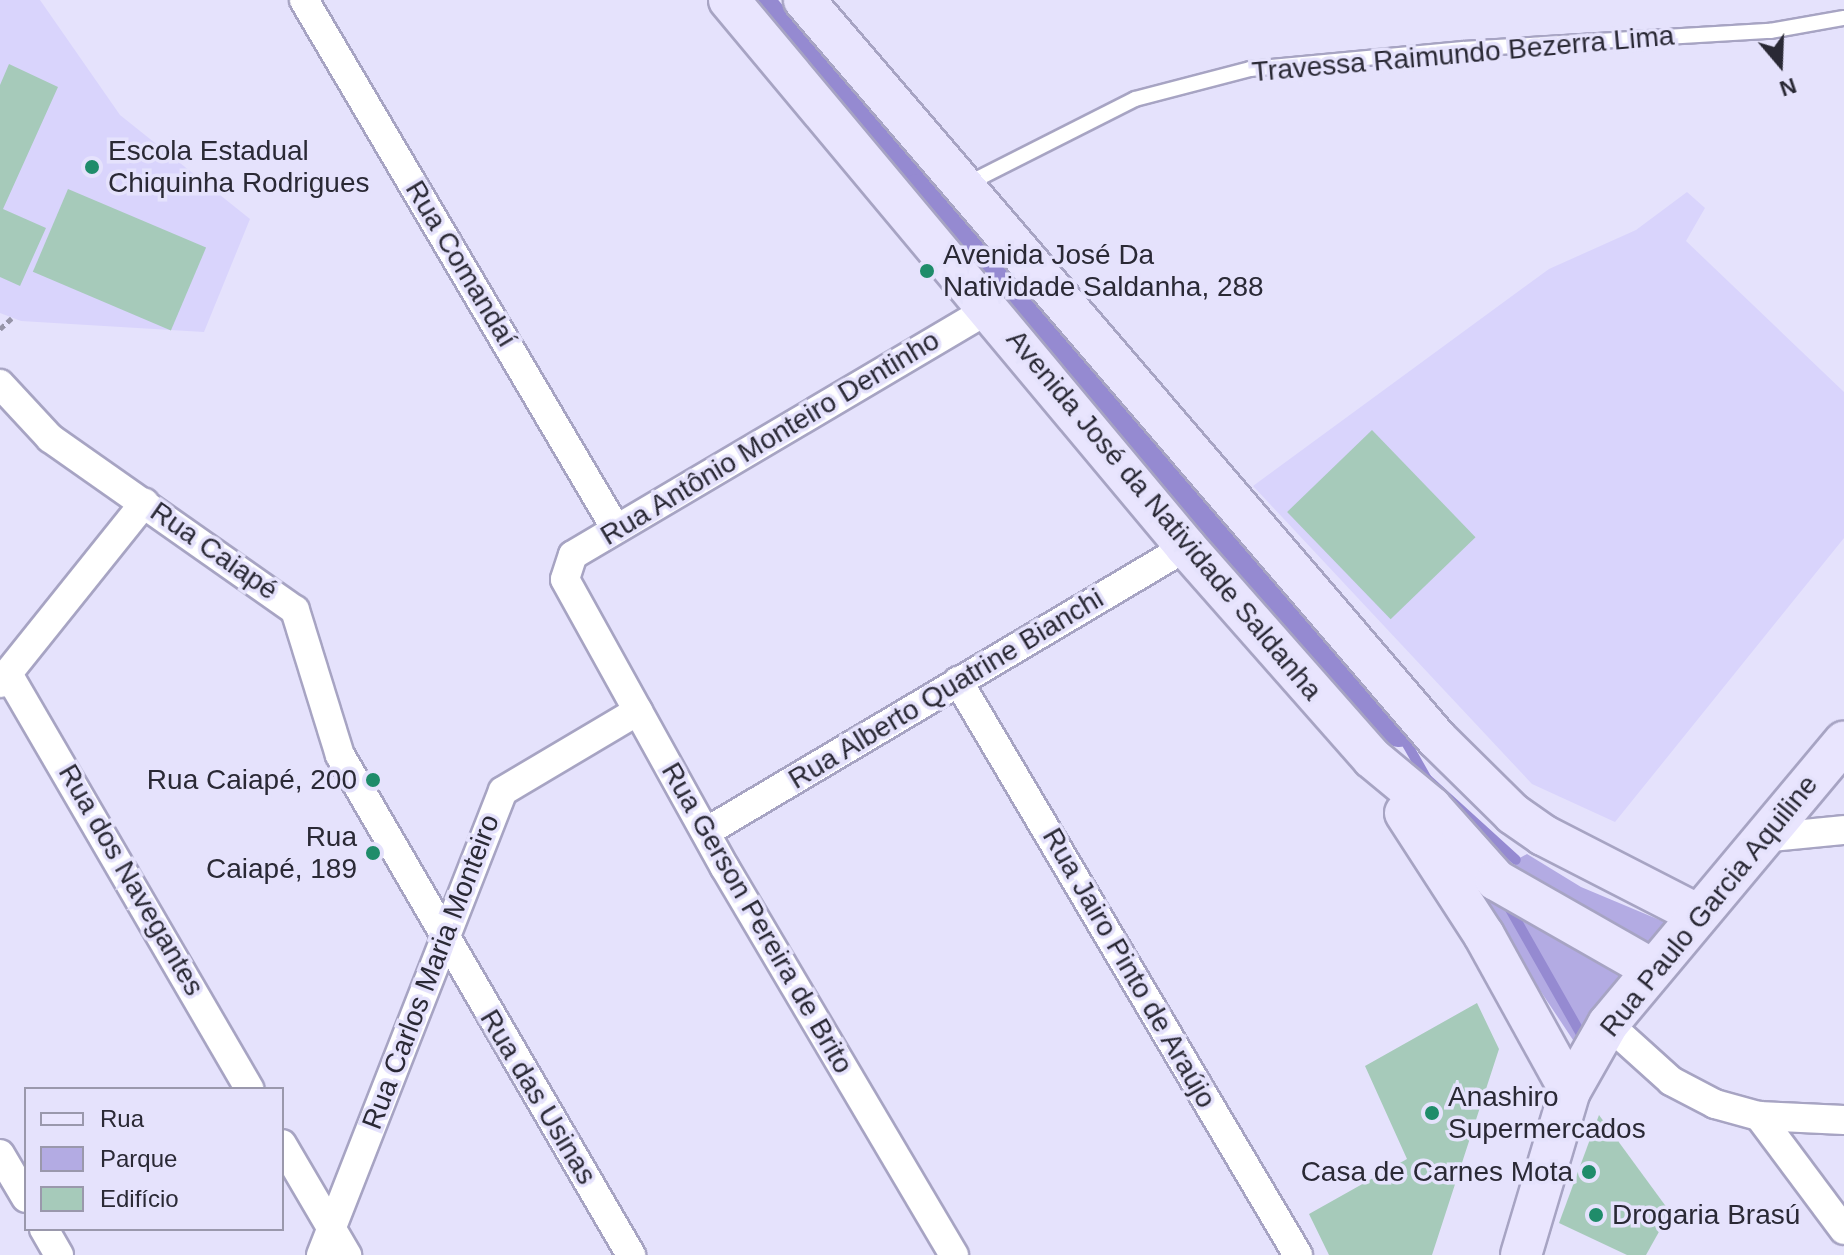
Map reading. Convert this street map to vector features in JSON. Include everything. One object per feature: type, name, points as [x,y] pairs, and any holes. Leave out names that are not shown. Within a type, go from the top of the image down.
[{"type":"street","name":"Rua Comandaí","points":[[304,0],[616,529]]},
{"type":"street","name":"Avenida José da Natividade Saldanha","points":[[729,0],[990,308],[1186,547],[1372,758],[1431,807],[1496,880],[1652,969]]},
{"type":"street","name":"Avenida José da Natividade Saldanha","points":[[804,0],[961,187],[1437,739],[1504,805],[1543,835],[1697,914]]},
{"type":"street","name":"Rua Antônio Monteiro Dentinho","points":[[565,579],[573,555],[990,308]]},
{"type":"street","name":"Rua Caiapé","points":[[0,384],[50,438],[295,610],[340,755],[445,939]]},
{"type":"street","points":[[4,678],[144,503]]},
{"type":"street","name":"Rua Alberto Quatrine Bianchi","points":[[706,832],[1186,547]]},
{"type":"street","name":"Rua Gerson Pereira de Brito","points":[[565,579],[706,832],[954,1255]]},
{"type":"street","name":"Rua dos Navegantes","points":[[4,678],[249,1087]]},
{"type":"street","name":"Rua Jairo Pinto de Araújo","points":[[958,681],[1298,1255]]},
{"type":"street","name":"Rua Carlos Maria Monteiro","points":[[326,1242],[503,791],[638,711]]},
{"type":"street","name":"Rua Paulo Garcia Aquiline","points":[[1521,1255],[1570,1091],[1608,1024],[1844,742]]},
{"type":"street","points":[[1372,758],[1484,935],[1570,1091]]},
{"type":"street","points":[[1762,838],[1844,830]]},
{"type":"street","name":"Rua das Usinas","points":[[445,939],[631,1255]]},
{"type":"street","points":[[1608,1024],[1671,1081],[1715,1104],[1759,1116],[1844,1120]]},
{"type":"street","points":[[1759,1116],[1844,1230]]},
{"type":"street","points":[[284,1148],[326,1242],[347,1255]]},
{"type":"street","points":[[0,1154],[24,1195]]},
{"type":"street","points":[[45,1231],[59,1255]]},
{"type":"lane","name":"Travessa Raimundo Bezerra Lima","points":[[961,187],[1135,99],[1250,69],[1595,40],[1770,31],[1844,18]]},
{"type":"path","points":[[0,329],[12,318]]},
{"type":"shaded area","name":"Escola Estadual Chiquinha Rodrigues","points":[[0,0],[40,0],[120,115],[250,219],[204,332],[21,321],[0,313]]},
{"type":"shaded area","points":[[1687,192],[1705,208],[1686,241],[1844,392],[1844,538],[1615,822],[1532,784],[1253,486],[1549,269],[1636,230]]},
{"type":"green space","points":[[1527,854],[1581,887],[1674,926],[1581,1052],[1476,894],[1525,916],[1508,886],[1516,860]]},
{"type":"building","points":[[9,64],[58,87],[3,209],[46,228],[20,286],[0,277],[0,85]]},
{"type":"building","points":[[68,189],[206,248],[171,330],[33,272]]},
{"type":"building","points":[[1372,430],[1476,537],[1391,619],[1287,512]]},
{"type":"building","name":"Anashiro Supermercados","points":[[1477,1003],[1499,1049],[1432,1255],[1329,1255],[1309,1214],[1407,1159],[1365,1066]]},
{"type":"building","points":[[1599,1115],[1670,1212],[1646,1255],[1627,1255],[1559,1223]]},
{"type":"waterway","points":[[756,0],[917,191],[1399,730]]},
{"type":"waterway","points":[[1399,730],[1427,779],[1516,860]]},
{"type":"waterway","points":[[1506,902],[1580,1032]]},
{"type":"place","name":"Escola Estadual Chiquinha Rodrigues","points":[[92,167]]},
{"type":"place","name":"Avenida José Da Natividade Saldanha, 288","points":[[927,271]]},
{"type":"place","name":"Rua Caiapé, 200","points":[[373,780]]},
{"type":"place","name":"Rua Caiapé, 189","points":[[373,853]]},
{"type":"place","name":"Anashiro Supermercados","points":[[1432,1113]]},
{"type":"place","name":"Casa de Carnes Mota","points":[[1589,1172]]},
{"type":"place","name":"Drogaria Brasú","points":[[1596,1215]]}]
